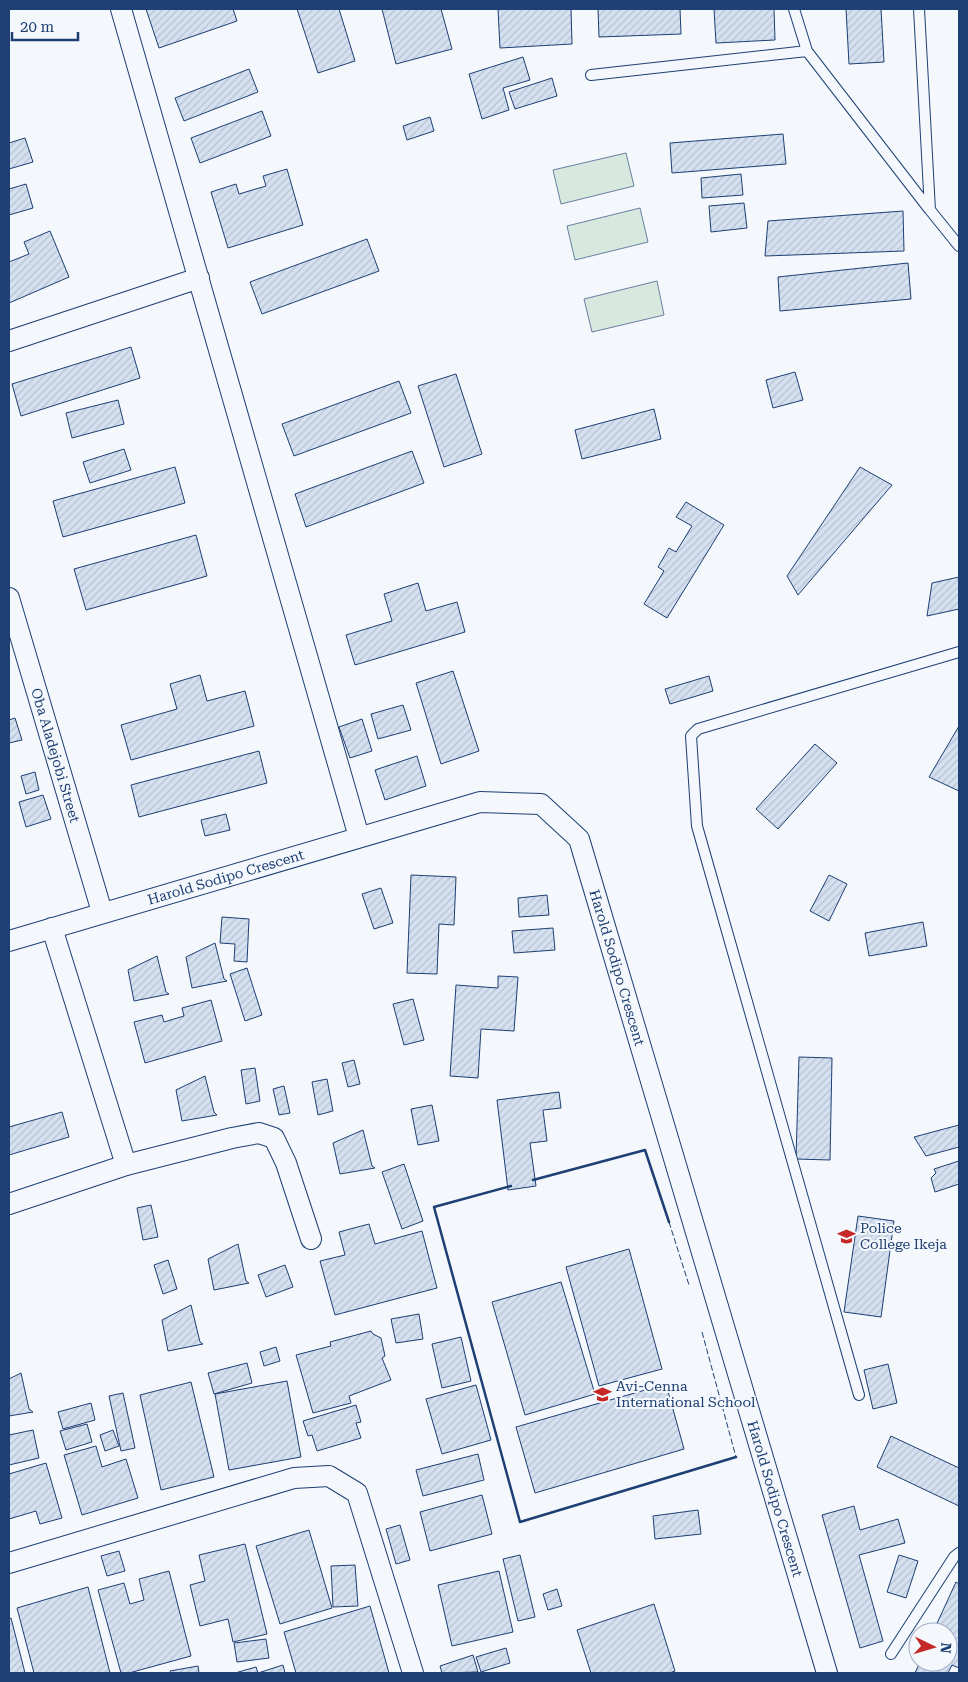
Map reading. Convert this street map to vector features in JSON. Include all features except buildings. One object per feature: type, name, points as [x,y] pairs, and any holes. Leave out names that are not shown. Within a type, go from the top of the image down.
[{"type":"street","points":[[121,9],[359,837]]},
{"type":"street","points":[[9,341],[199,278]]},
{"type":"street","name":"Oba Aladejobi Street","points":[[9,598],[102,912]]},
{"type":"street","name":"Harold Sodipo Crescent","points":[[9,941],[480,802],[541,804],[579,838],[827,1673]]},
{"type":"street","points":[[52,928],[126,1165]]},
{"type":"street","points":[[9,1204],[126,1165],[232,1138],[260,1133],[274,1138],[286,1163],[311,1239]]},
{"type":"street","points":[[9,1563],[294,1478],[329,1476],[357,1493],[414,1673]]},
{"type":"lane","points":[[794,9],[807,51],[959,246]]},
{"type":"lane","points":[[919,9],[930,210]]},
{"type":"lane","points":[[591,74],[807,51]]},
{"type":"lane","points":[[859,1395],[697,826],[691,736],[698,728],[959,652]]},
{"type":"lane","points":[[890,1654],[954,1557],[959,1553]]},
{"type":"shaded area","points":[[626,153],[634,186],[561,204],[553,170]]},
{"type":"shaded area","points":[[640,208],[648,242],[575,260],[567,226]]},
{"type":"shaded area","points":[[657,281],[664,315],[592,332],[584,299]]},
{"type":"fence","points":[[669,1222],[689,1285]]},
{"type":"fence","points":[[702,1332],[736,1457]]},
{"type":"wall","points":[[533,1180],[645,1150],[669,1222]]},
{"type":"wall","points":[[511,1186],[434,1207],[520,1522],[736,1457]]},
{"type":"place","name":"Police College Ikeja","points":[[846,1236]]},
{"type":"place","name":"Avi-Cenna International School","points":[[602,1394]]}]
